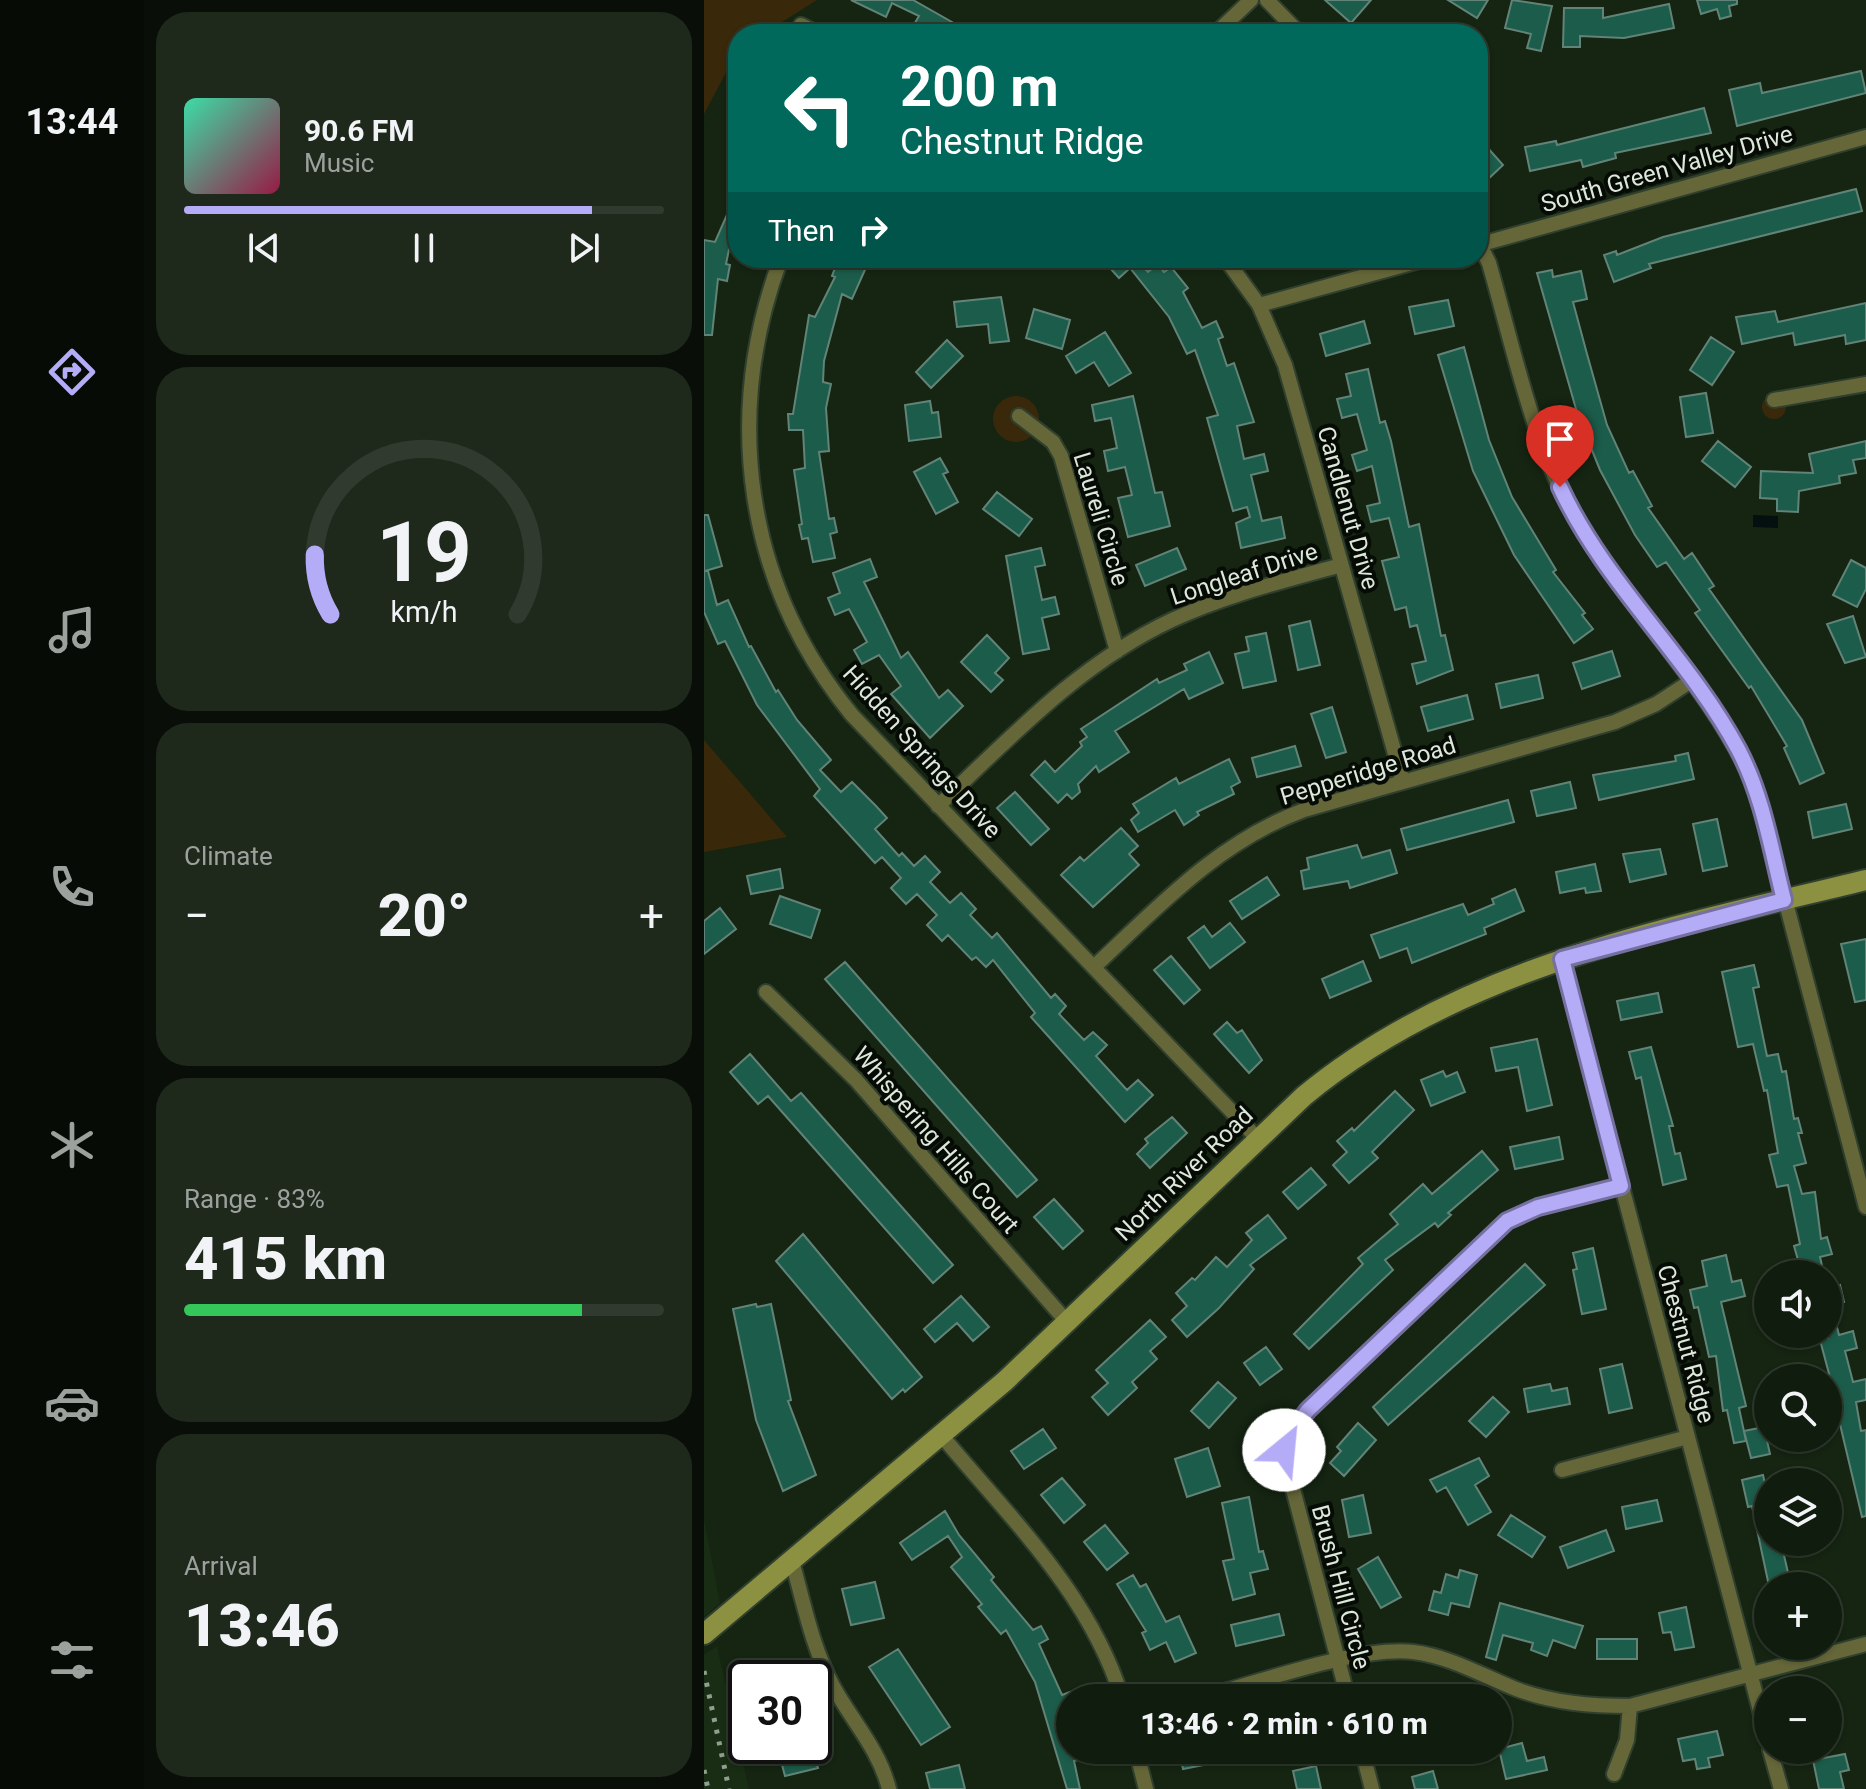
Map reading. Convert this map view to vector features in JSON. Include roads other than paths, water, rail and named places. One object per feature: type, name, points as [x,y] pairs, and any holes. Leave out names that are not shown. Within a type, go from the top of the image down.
[{"type":"street","points":[[1226,24],[1251,0]]},
{"type":"street","points":[[1267,0],[1290,24]]},
{"type":"street","name":"South Green Valley Drive","points":[[1488,241],[1866,137]]},
{"type":"street","points":[[1488,261],[1537,427],[1568,503],[1600,557],[1736,746],[1756,789],[1866,1207]]},
{"type":"street","name":"Hidden Springs Drive","points":[[778,268],[756,339],[748,402],[751,489],[768,565],[799,637],[835,694],[938,806],[1258,1139]]},
{"type":"street","name":"Candlenut Drive","points":[[1232,268],[1259,305],[1285,365],[1403,782]]},
{"type":"street","points":[[1259,305],[1394,268]]},
{"type":"street","points":[[1774,400],[1866,384]]},
{"type":"street","name":"Laureli Circle","points":[[1019,416],[1053,442],[1061,456],[1117,651]]},
{"type":"street","name":"Longleaf Drive","points":[[938,806],[1045,703],[1117,651],[1171,621],[1211,604],[1341,565]]},
{"type":"street","name":"Pepperidge Road","points":[[1094,967],[1196,872],[1240,840],[1304,810],[1627,718],[1691,681]]},
{"type":"street","name":"North River Road","points":[[704,1634],[942,1436],[1067,1322],[1304,1096],[1358,1054],[1422,1018],[1562,959],[1866,880]]},
{"type":"street","name":"Chestnut Ridge","points":[[1562,959],[1754,1686]]},
{"type":"street","name":"Whispering Hills Court","points":[[766,992],[856,1080],[1067,1322]]},
{"type":"street","points":[[1265,1449],[1284,1450],[1287,1437],[1308,1410],[1507,1221],[1538,1207],[1621,1186]]},
{"type":"street","points":[[942,1436],[1083,1609],[1108,1657],[1117,1684]]},
{"type":"street","points":[[1562,1470],[1688,1437]]},
{"type":"street","name":"Brush Hill Circle","points":[[1284,1450],[1344,1684]]},
{"type":"street","points":[[792,1561],[819,1656],[839,1695],[873,1747],[889,1789]]},
{"type":"street","points":[[1252,1684],[1374,1653],[1417,1652],[1441,1658],[1540,1697],[1600,1706],[1630,1706],[1866,1644]]},
{"type":"street","points":[[1614,1774],[1627,1740],[1630,1706]]},
{"type":"street","points":[[1140,1764],[1146,1789]]},
{"type":"street","points":[[1366,1764],[1372,1789]]},
{"type":"street","points":[[1774,1764],[1781,1789]]},
{"type":"railway","points":[[704,1671],[729,1789]]},
{"type":"railway","points":[[704,1770],[708,1789]]}]
